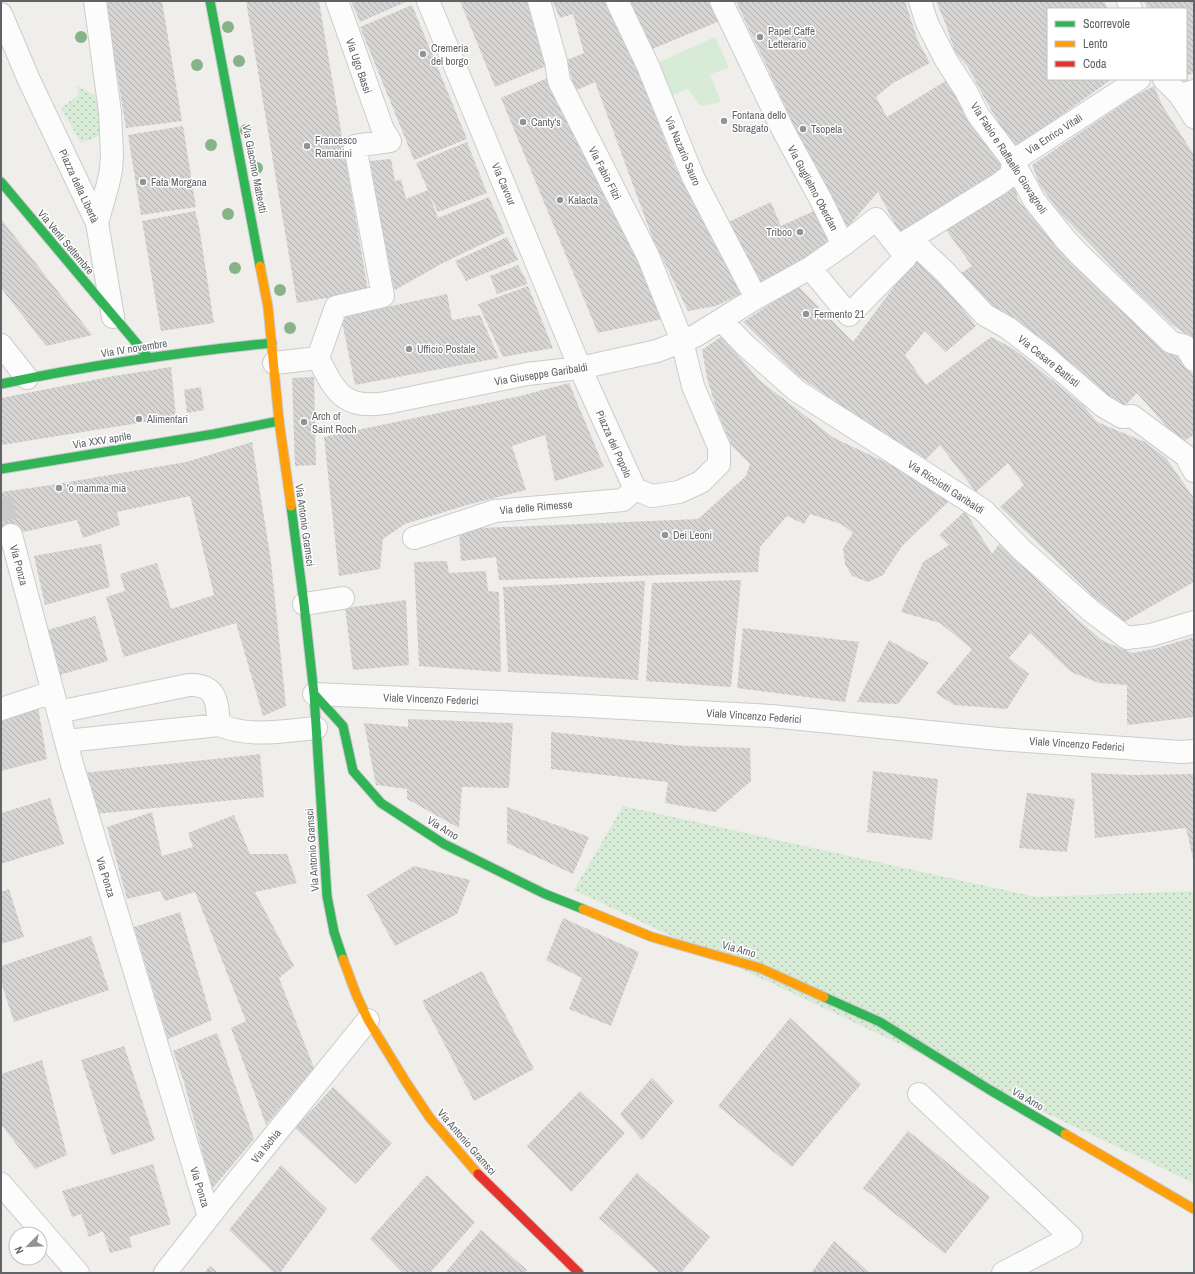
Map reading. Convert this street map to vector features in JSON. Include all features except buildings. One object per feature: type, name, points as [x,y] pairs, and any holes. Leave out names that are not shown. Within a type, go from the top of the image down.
[{"type":"main road","name":"Via Giacomo Matteotti","points":[[210,1],[262,271],[273,353]]},
{"type":"main road","name":"Via Venti Settembre","points":[[1,182],[113,317]]},
{"type":"main road","points":[[113,317],[148,357]]},
{"type":"main road","name":"Via IV novembre","points":[[1,384],[27,378],[148,357],[273,353]]},
{"type":"main road","name":"Via Antonio Gramsci","points":[[273,353],[279,421],[304,604],[314,694],[323,841],[330,911],[340,952],[368,1020],[418,1101],[451,1144],[491,1188],[579,1273]]},
{"type":"main road","name":"Via XXV aprile","points":[[1,469],[214,434],[279,421]]},
{"type":"main road","name":"Via Arno","points":[[314,694],[343,726],[353,771],[381,803],[444,844],[552,897],[652,937],[760,968],[880,1022],[990,1090],[1194,1209]]},
{"type":"street","points":[[96,1],[110,112],[112,154],[108,184],[97,223]]},
{"type":"street","name":"Via Ugo Bassi","points":[[318,358],[336,307],[383,296],[355,146],[390,141],[383,130],[337,1]]},
{"type":"street","name":"Via Cavour","points":[[428,1],[580,368]]},
{"type":"street","name":"Via Fabio Filzi","points":[[539,1],[556,62],[559,81],[648,256],[682,341]]},
{"type":"street","name":"Via Nazario Sauro","points":[[617,1],[648,66],[693,177],[756,298]]},
{"type":"street","name":"Via Guglielmo Oberdan","points":[[721,1],[784,132],[821,200],[843,245]]},
{"type":"street","name":"Via Fabio e Raffaello Giovagnoli","points":[[920,1],[927,23],[946,60],[966,91],[978,115],[1013,161],[1034,200],[1065,238],[1171,342],[1184,346],[1194,360]]},
{"type":"street","name":"Piazza della Libertà","points":[[1,14],[29,80],[97,223],[113,317]]},
{"type":"street","name":"Via Enrico Vitali","points":[[1013,161],[1137,80]]},
{"type":"street","points":[[1166,80],[1187,93],[1194,117]]},
{"type":"street","points":[[810,268],[850,315],[906,257],[904,243],[1011,175],[1013,161]]},
{"type":"street","name":"Via Cesare Battisti","points":[[843,245],[876,219],[904,243],[944,271],[985,315],[1008,328],[1047,358],[1103,406],[1122,417],[1132,416],[1191,459]]},
{"type":"street","name":"Via Giuseppe Garibaldi","points":[[318,358],[332,384],[340,394],[357,403],[370,405],[527,374],[580,368],[657,351],[695,336],[756,298],[810,268],[843,245]]},
{"type":"street","name":"Via Ricciotti Garibaldi","points":[[721,320],[745,346],[798,391],[983,510],[1022,550],[1091,611],[1127,638],[1152,635],[1194,622]]},
{"type":"street","name":"Piazza del Popolo","points":[[580,368],[635,489],[652,496],[679,492],[700,482],[719,464],[719,447],[693,386],[682,341]]},
{"type":"street","points":[[1,345],[27,378]]},
{"type":"street","points":[[273,353],[318,358]]},
{"type":"street","name":"Via delle Rimesse","points":[[414,538],[495,511],[623,500],[635,489]]},
{"type":"street","name":"Via Ponza","points":[[11,535],[66,741],[209,1217]]},
{"type":"street","points":[[304,604],[343,598]]},
{"type":"street","points":[[1,709],[189,685],[199,685],[207,688],[214,694],[217,702],[219,725]]},
{"type":"street","name":"Viale Vincenzo Federici","points":[[314,694],[568,705],[771,716],[999,739],[1181,752],[1194,751]]},
{"type":"street","points":[[66,741],[219,725],[240,732],[254,733],[316,728]]},
{"type":"street","name":"Via Ischia","points":[[165,1273],[368,1020]]},
{"type":"street","points":[[919,1094],[1071,1237],[1003,1273]]},
{"type":"street","points":[[1,1184],[78,1273]]},
{"type":"green space","points":[[715,37],[729,68],[710,74],[721,102],[700,106],[688,89],[670,96],[657,63]]},
{"type":"green space","points":[[76,86],[95,95],[106,133],[81,143],[61,108],[79,95]]},
{"type":"green space","points":[[623,806],[1036,897],[1194,891],[1194,1183],[574,890]]},
{"type":"tunnel","points":[[1,499],[11,535]]},
{"type":"traffic: fast","points":[[210,1],[260,266]]},
{"type":"traffic: fast","points":[[1,182],[148,357]]},
{"type":"traffic: fast","points":[[1,384],[136,360],[272,343]]},
{"type":"traffic: fast","points":[[1,469],[214,434],[279,421]]},
{"type":"traffic: fast","points":[[291,506],[314,694],[327,896],[334,932],[343,959]]},
{"type":"traffic: fast","points":[[314,694],[343,726],[353,771],[381,803],[444,844],[545,894],[583,909]]},
{"type":"traffic: fast","points":[[824,997],[880,1022],[990,1090],[1065,1134]]},
{"type":"traffic: slow","points":[[260,266],[268,307],[279,421],[291,506]]},
{"type":"traffic: slow","points":[[583,909],[652,937],[760,968],[824,997]]},
{"type":"traffic: slow","points":[[343,959],[356,994],[368,1020],[406,1082],[430,1118],[478,1174]]},
{"type":"traffic: slow","points":[[1065,1134],[1194,1209]]},
{"type":"traffic: jam","points":[[478,1174],[579,1273]]},
{"type":"place","name":"Papel Caffè Letterario","points":[[760,37]]},
{"type":"place","name":"Cremeria del borgo","points":[[423,54]]},
{"type":"place","name":"Fontana dello Sbragato","points":[[724,121]]},
{"type":"place","name":"Canty's","points":[[523,122]]},
{"type":"place","name":"Tsopela","points":[[803,129]]},
{"type":"place","name":"Francesco Ramarini","points":[[307,146]]},
{"type":"place","name":"Fata Morgana","points":[[143,182]]},
{"type":"place","name":"Kalacta","points":[[560,200]]},
{"type":"place","name":"Triboo","points":[[800,232]]},
{"type":"place","name":"Fermento 21","points":[[806,314]]},
{"type":"place","name":"Ufficio Postale","points":[[409,349]]},
{"type":"place","name":"Alimentari","points":[[139,419]]},
{"type":"place","name":"Arch of Saint Roch","points":[[304,422]]},
{"type":"place","name":"'o mamma mia","points":[[59,488]]},
{"type":"place","name":"Dei Leoni","points":[[665,535]]}]
